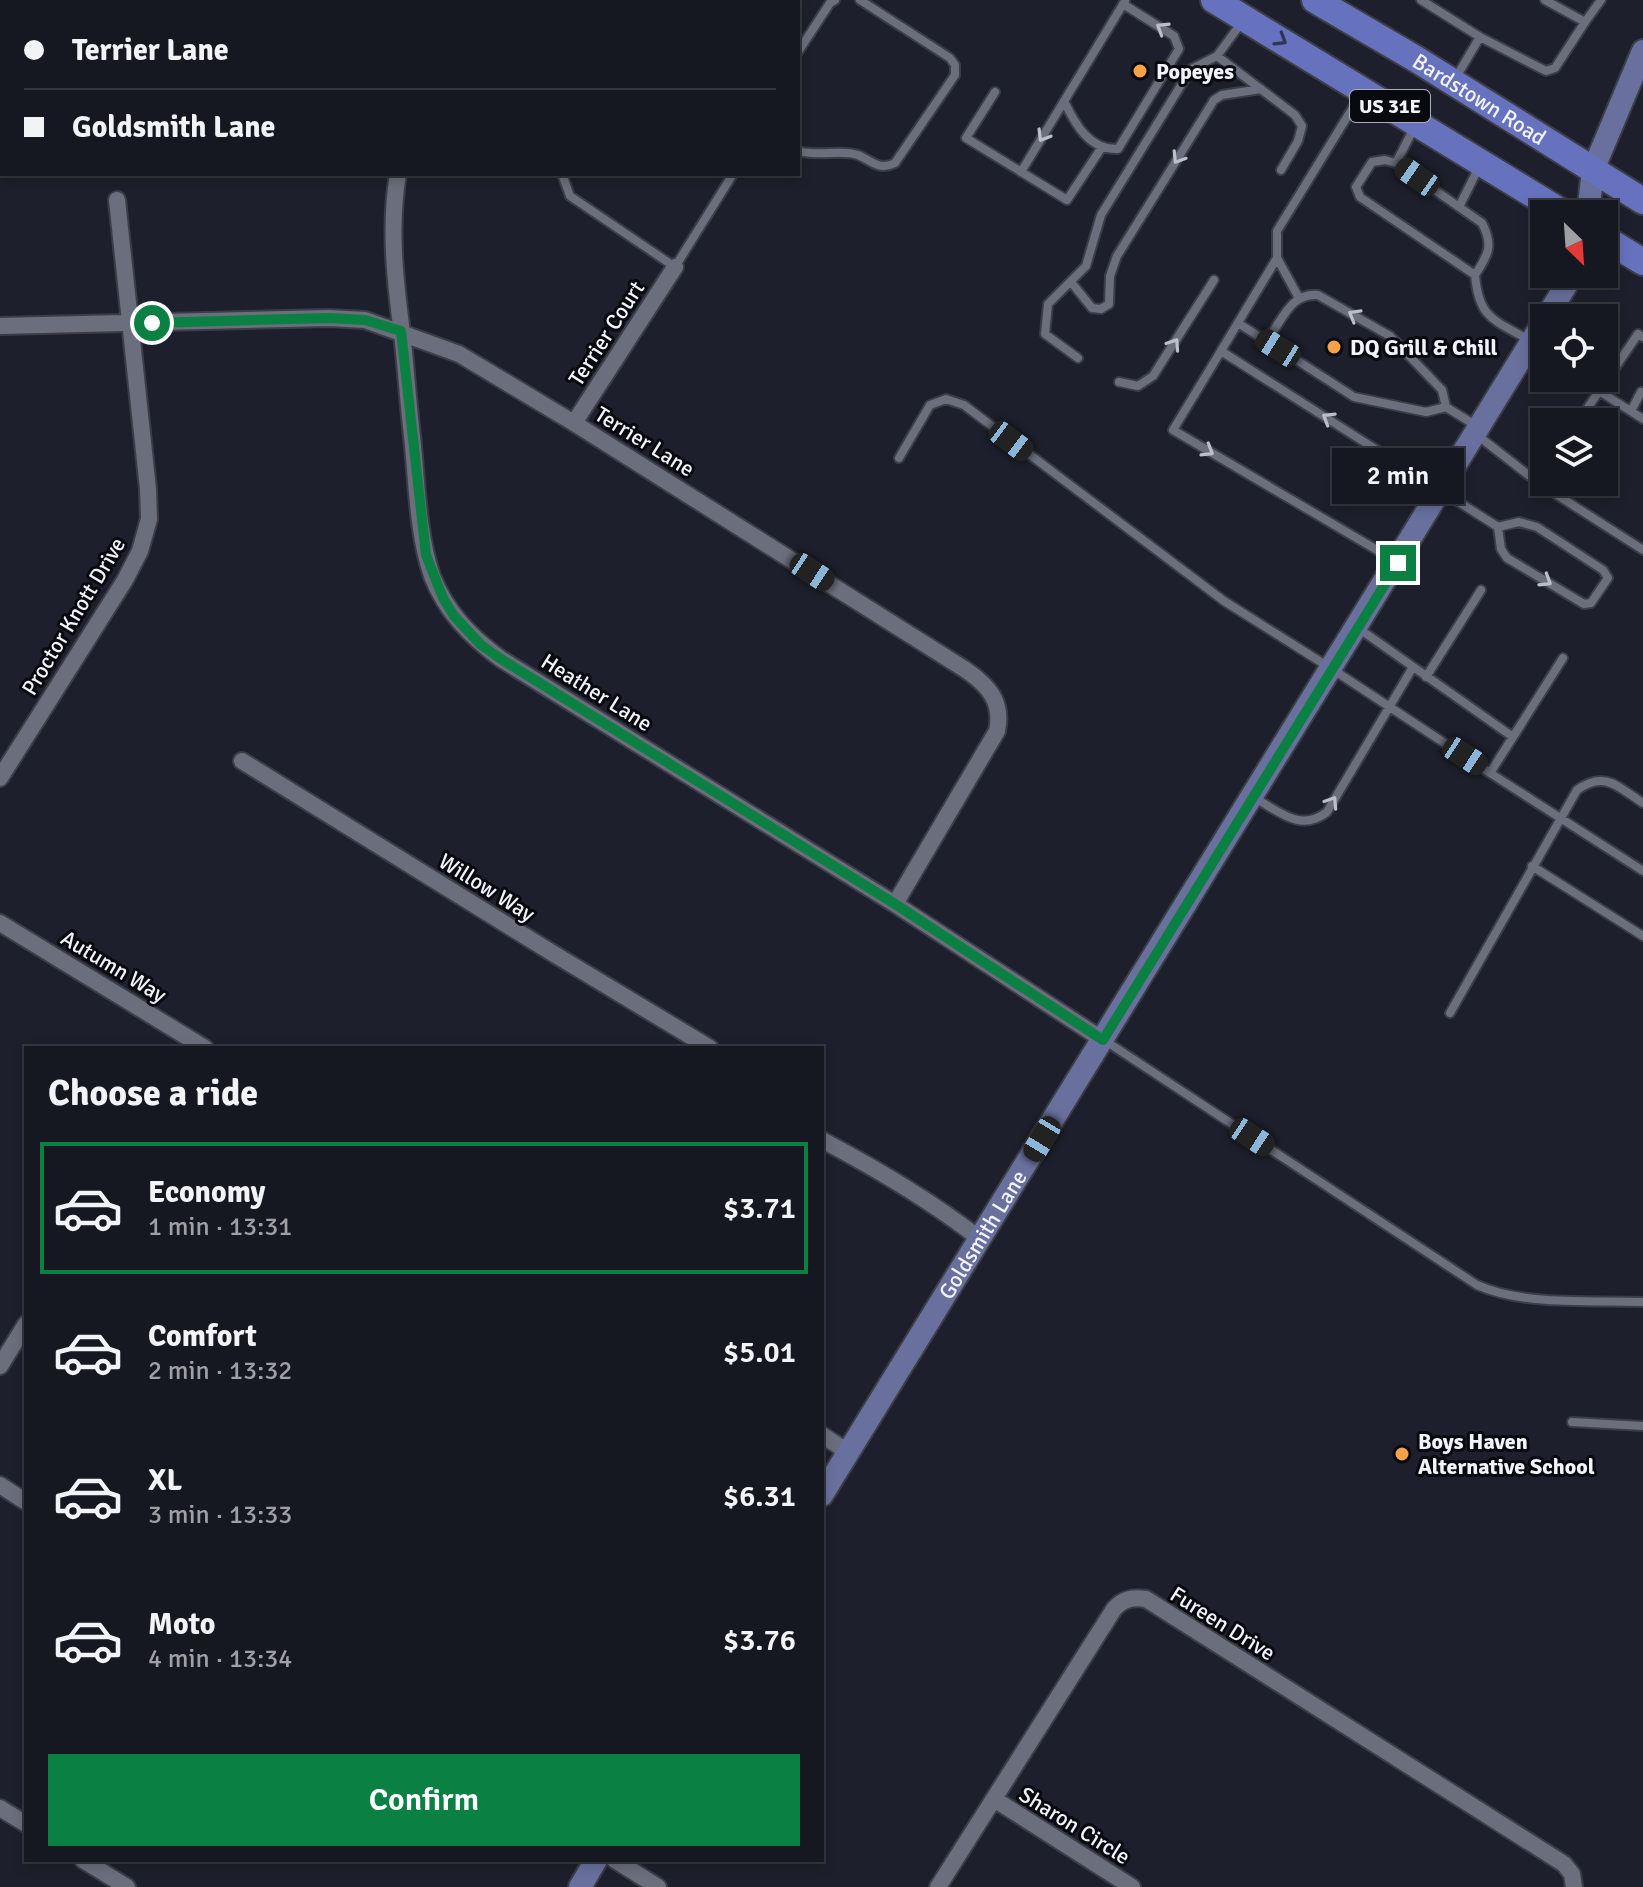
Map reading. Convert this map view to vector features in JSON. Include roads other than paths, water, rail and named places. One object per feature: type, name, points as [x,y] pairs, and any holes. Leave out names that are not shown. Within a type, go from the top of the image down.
[{"type":"main road","name":"US 31E","points":[[1214,0],[1542,200]]},
{"type":"main road","name":"Bardstown Road","points":[[1315,0],[1643,201]]},
{"type":"main road","points":[[1618,247],[1643,262]]},
{"type":"street","points":[[1590,200],[1593,170],[1643,51]]},
{"type":"street","name":"Heather Lane","points":[[398,176],[393,245],[396,299],[426,555],[443,598],[467,631],[501,659],[895,904],[1103,1040]]},
{"type":"street","name":"Proctor Knott Drive","points":[[0,778],[125,580],[146,535],[148,489],[117,200]]},
{"type":"street","name":"Terrier Court","points":[[574,423],[675,267]]},
{"type":"street","name":"Terrier Lane","points":[[0,326],[329,318],[365,320],[401,331],[459,354],[966,670],[985,683],[992,693],[998,712],[997,731],[895,904]]},
{"type":"street","name":"Goldsmith Lane","points":[[824,1492],[1530,344]]},
{"type":"street","name":"Willow Way","points":[[242,761],[707,1046]]},
{"type":"street","name":"Autumn Way","points":[[0,923],[202,1046]]},
{"type":"street","points":[[824,1141],[955,1219],[980,1239]]},
{"type":"street","points":[[0,1366],[24,1327]]},
{"type":"street","points":[[824,1436],[848,1452]]},
{"type":"street","points":[[0,1485],[24,1501]]},
{"type":"street","name":"Fureen Drive","points":[[938,1887],[1114,1609],[1135,1597],[1146,1599],[1564,1864],[1572,1874],[1574,1887]]},
{"type":"street","name":"Sharon Circle","points":[[994,1799],[1132,1887]]},
{"type":"street","points":[[0,1808],[24,1823]]},
{"type":"street","points":[[86,1862],[127,1887]]},
{"type":"street","points":[[580,1887],[595,1862]]},
{"type":"street","points":[[618,1862],[658,1887]]},
{"type":"lane","points":[[800,49],[835,0]]},
{"type":"lane","points":[[800,152],[812,155],[855,154],[878,166],[895,163],[955,75],[955,65],[950,58],[860,0]]},
{"type":"lane","points":[[1421,0],[1480,37],[1546,71],[1555,68],[1601,0]]},
{"type":"lane","points":[[1545,0],[1585,22]]},
{"type":"lane","points":[[1021,172],[1064,101],[1124,2],[1174,36],[1179,49],[1118,149],[1090,142],[1074,122],[1064,101]]},
{"type":"lane","points":[[1078,358],[1045,334],[1048,304],[1086,266],[1101,215],[1191,69],[1217,56],[1244,18]]},
{"type":"lane","points":[[1453,82],[1480,37]]},
{"type":"lane","points":[[1217,56],[1295,115],[1302,126],[1298,141],[1281,170]]},
{"type":"lane","points":[[1071,282],[1092,308],[1101,309],[1109,304],[1110,276],[1117,256],[1214,100],[1222,95],[1261,89]]},
{"type":"lane","points":[[1299,298],[1277,258],[1277,231],[1364,90]]},
{"type":"lane","points":[[995,92],[966,138],[1067,200],[1102,147]]},
{"type":"lane","points":[[1396,163],[1417,123]]},
{"type":"lane","points":[[1475,275],[1360,197],[1356,187],[1372,162],[1385,160],[1396,163],[1482,223],[1489,235],[1488,254],[1475,275],[1477,298],[1485,314],[1530,340]]},
{"type":"lane","points":[[1459,207],[1481,162]]},
{"type":"lane","points":[[563,176],[570,196],[675,267],[732,176]]},
{"type":"lane","points":[[1277,258],[1173,430],[1398,563]]},
{"type":"lane","points":[[1119,382],[1138,386],[1153,376],[1214,280]]},
{"type":"lane","points":[[1278,348],[1272,333],[1299,298],[1305,294],[1318,295],[1390,336],[1442,390],[1446,407],[1530,471]]},
{"type":"lane","points":[[1238,323],[1354,397],[1426,412],[1446,407]]},
{"type":"lane","points":[[1618,363],[1638,334],[1643,337]]},
{"type":"lane","points":[[1221,351],[1498,527],[1519,522],[1537,527],[1603,570],[1608,578],[1591,603],[1584,604],[1507,558],[1501,549],[1498,527]]},
{"type":"lane","points":[[1601,392],[1643,419]]},
{"type":"lane","points":[[1631,411],[1641,392]]},
{"type":"lane","points":[[899,458],[930,405],[946,399],[964,405],[1224,601],[1643,871]]},
{"type":"lane","points":[[1565,496],[1643,550]]},
{"type":"lane","points":[[1426,677],[1481,590]]},
{"type":"lane","points":[[1358,628],[1513,737]]},
{"type":"lane","points":[[1490,773],[1563,658]]},
{"type":"lane","points":[[1253,797],[1295,820],[1305,823],[1316,821],[1327,812],[1413,667]]},
{"type":"lane","points":[[1450,1013],[1577,790],[1590,781],[1608,780],[1643,803]]},
{"type":"lane","points":[[1532,866],[1643,936]]},
{"type":"lane","points":[[1103,1040],[1477,1285],[1505,1296],[1532,1300],[1643,1302]]},
{"type":"lane","points":[[1572,1422],[1643,1426]]},
{"type":"place","name":"Popeyes","points":[[1140,71]]},
{"type":"place","name":"DQ Grill & Chill","points":[[1334,347]]},
{"type":"place","name":"Boys Haven Alternative School","points":[[1402,1454]]}]
